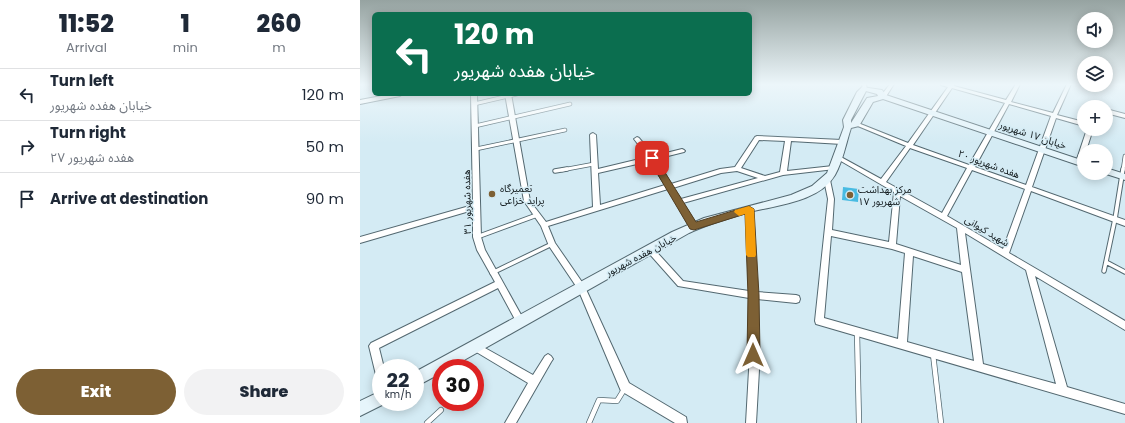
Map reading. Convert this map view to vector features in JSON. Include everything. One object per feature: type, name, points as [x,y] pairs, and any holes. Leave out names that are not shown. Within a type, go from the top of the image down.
[{"type":"street","name":"هفده شهریور ۳۱","points":[[474,104],[477,237],[481,250],[492,273],[521,322]]},
{"type":"street","points":[[510,104],[527,200],[544,225],[552,244],[581,287],[625,387],[682,423]]},
{"type":"street","points":[[852,126],[847,120],[855,104]]},
{"type":"street","points":[[867,104],[842,142],[827,180],[831,199],[819,322],[902,344],[1125,409]]},
{"type":"street","name":"خیابان ۱۷ شهریور","points":[[904,104],[1077,162]]},
{"type":"street","points":[[883,182],[939,104]]},
{"type":"street","points":[[942,217],[1008,104]]},
{"type":"street","points":[[1011,104],[1077,122]]},
{"type":"street","points":[[1005,254],[1054,116],[1060,104]]},
{"type":"street","points":[[1113,113],[1125,116]]},
{"type":"street","name":"هفده شهریور ۲۰","points":[[852,126],[1125,223]]},
{"type":"street","points":[[593,135],[597,208]]},
{"type":"street","points":[[737,169],[757,138],[842,142]]},
{"type":"street","points":[[637,139],[652,158],[694,227]]},
{"type":"street","points":[[783,173],[788,140]]},
{"type":"street","points":[[596,172],[682,151]]},
{"type":"street","name":"شهید کیوانی","points":[[837,157],[897,190],[1125,326]]},
{"type":"street","points":[[679,202],[762,177],[783,173],[833,168]]},
{"type":"street","points":[[544,225],[720,171],[737,169],[762,177]]},
{"type":"street","points":[[1113,173],[1123,177]]},
{"type":"street","name":"خیابان هفده شهریور","points":[[424,375],[581,287],[694,227],[749,209],[803,194],[827,180]]},
{"type":"street","points":[[892,246],[897,190]]},
{"type":"street","points":[[360,240],[476,207]]},
{"type":"street","points":[[749,209],[754,295],[753,400],[751,423]]},
{"type":"street","points":[[960,227],[979,366]]},
{"type":"street","points":[[827,232],[892,246],[966,270]]},
{"type":"street","points":[[650,250],[681,284],[754,295],[796,299]]},
{"type":"street","points":[[902,344],[909,252]]},
{"type":"street","points":[[1029,268],[1063,391]]},
{"type":"street","points":[[377,359],[374,346],[499,284]]},
{"type":"street","points":[[476,347],[534,381]]},
{"type":"street","points":[[510,423],[548,359]]},
{"type":"street","points":[[360,409],[372,403]]},
{"type":"lane","points":[[475,126],[570,104]]},
{"type":"lane","points":[[476,149],[565,130]]},
{"type":"lane","points":[[1104,271],[1123,177],[1125,156]]},
{"type":"lane","points":[[555,171],[595,164]]},
{"type":"lane","points":[[477,237],[537,215]]},
{"type":"lane","points":[[492,273],[552,244]]},
{"type":"lane","points":[[1106,262],[1125,272]]},
{"type":"lane","points":[[856,331],[859,423]]},
{"type":"lane","points":[[932,353],[941,423]]},
{"type":"lane","points":[[589,423],[599,400],[617,401],[625,387]]},
{"type":"lane","points":[[427,423],[440,411]]},
{"type":"building","name":"مرکز بهداشت ۱۷ شهریور","points":[[843,187],[859,189],[858,202],[842,200]]},
{"type":"slow traffic","points":[[739,212],[749,209],[751,255]]},
{"type":"place","name":"تعمیرگاه پراید خزاعی","points":[[492,194]]},
{"type":"place","name":"مرکز بهداشت ۱۷ شهریور","points":[[850,195]]},
{"type":"route","points":[[652,158],[694,227],[749,209],[754,295],[753,355]]}]
